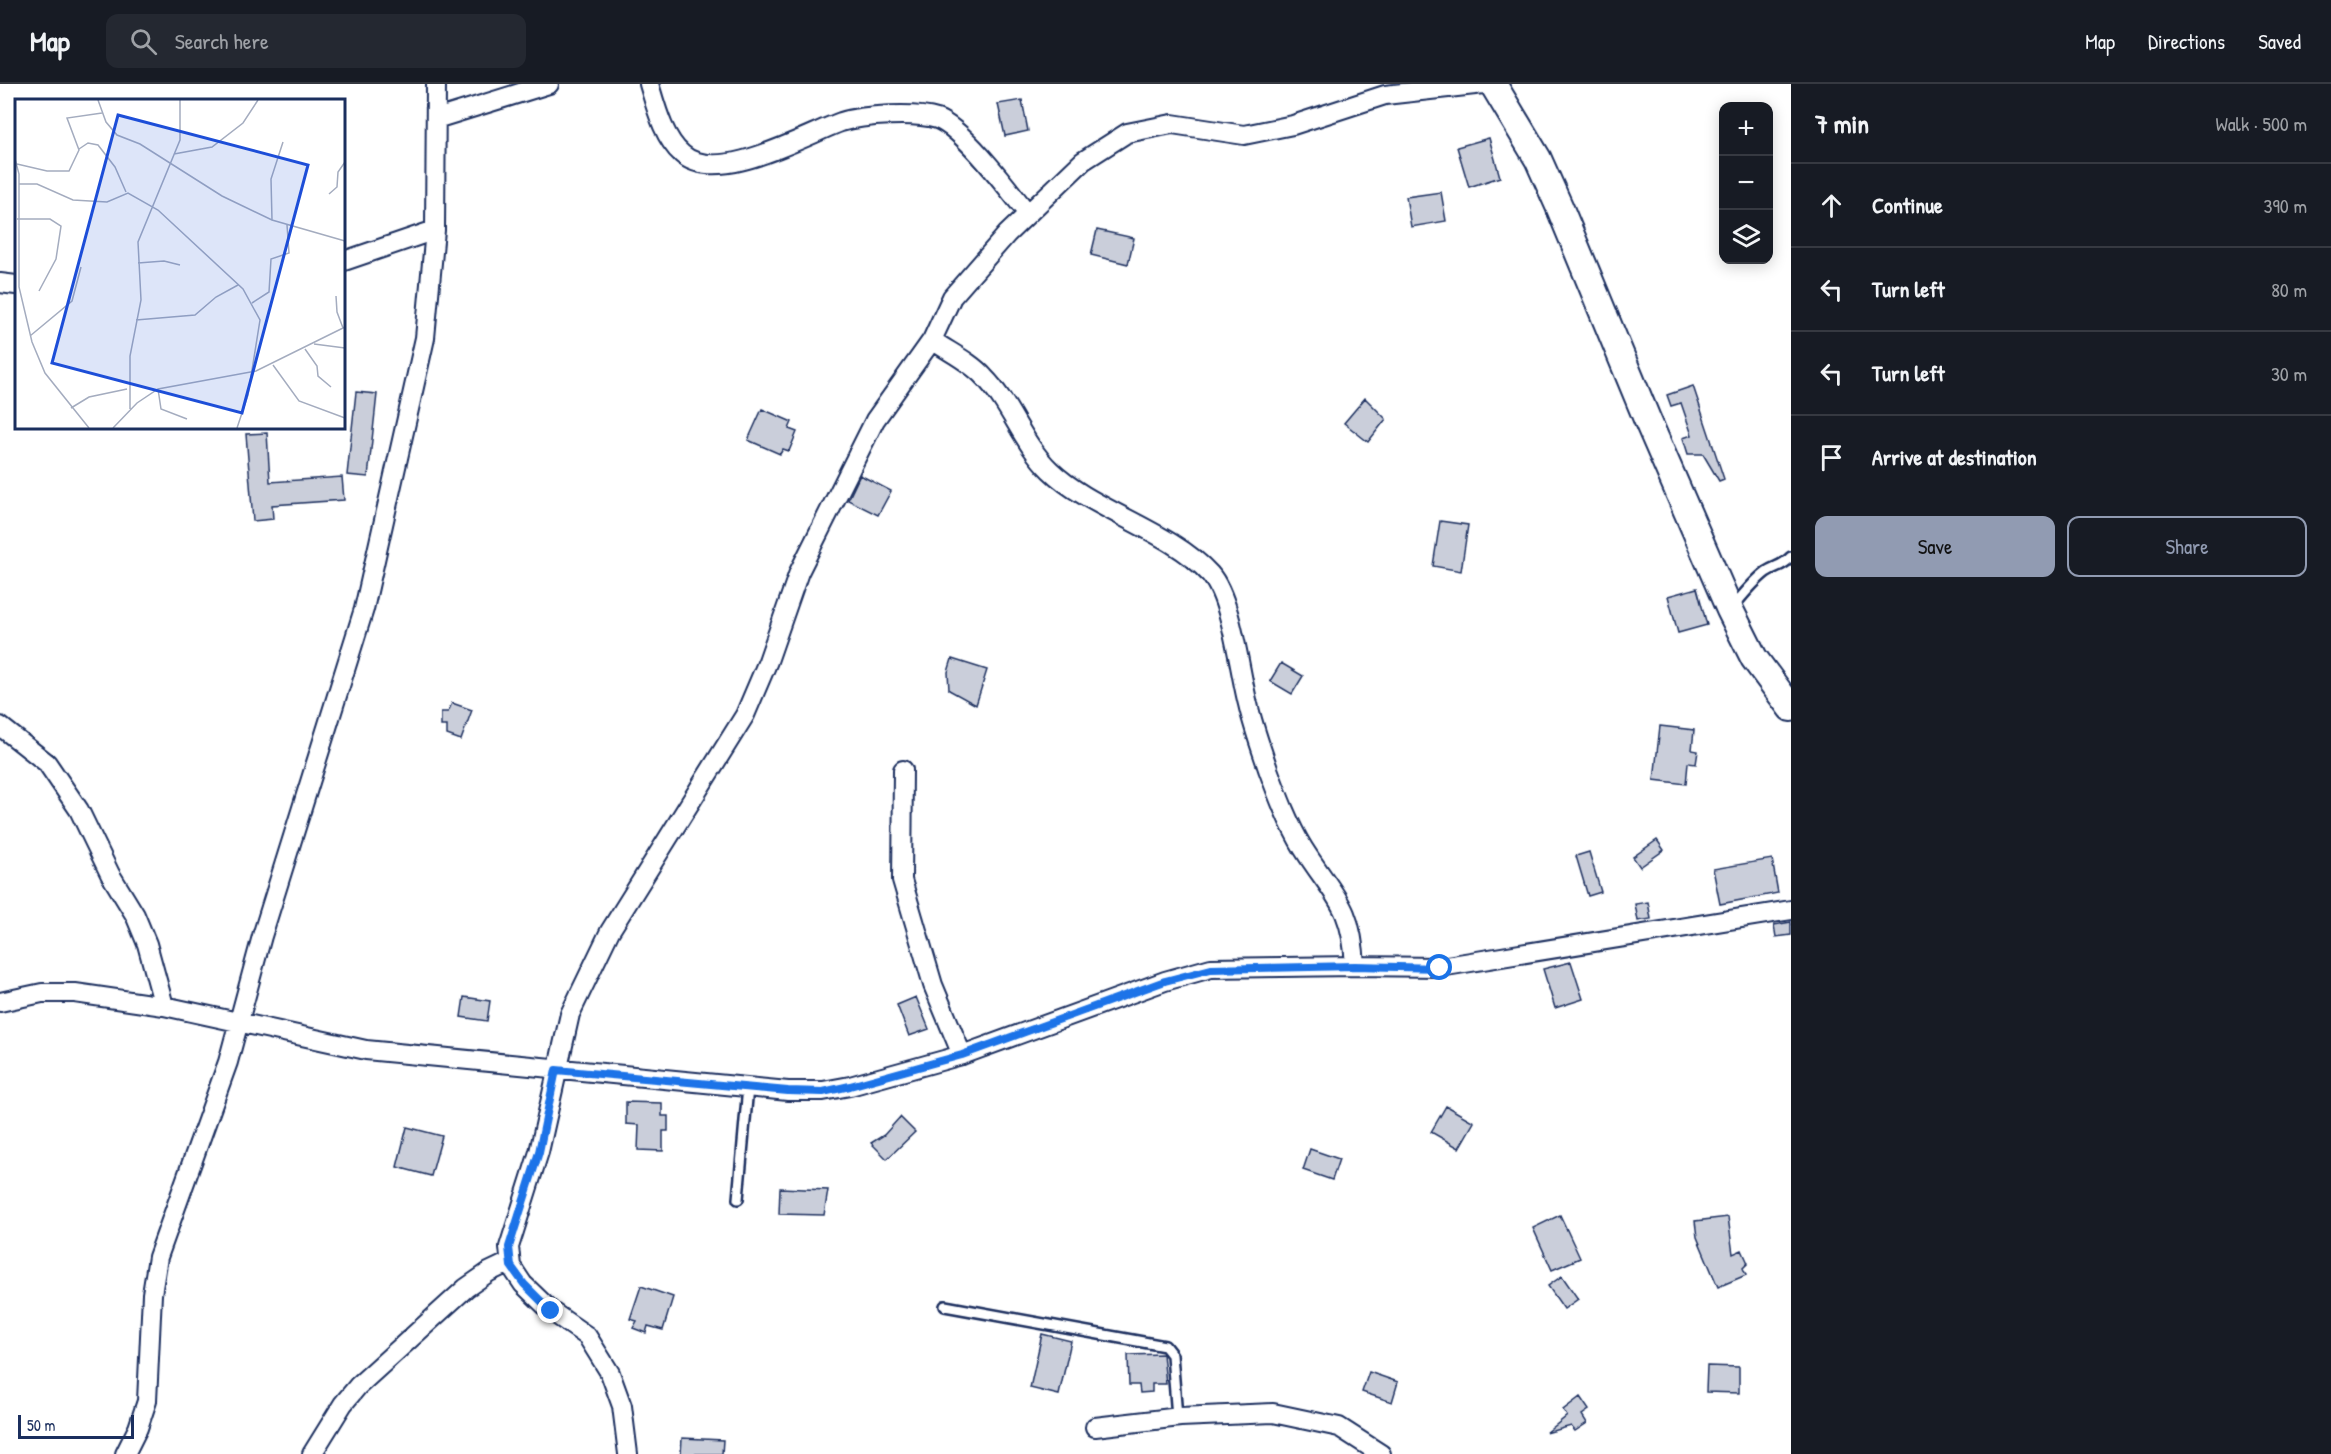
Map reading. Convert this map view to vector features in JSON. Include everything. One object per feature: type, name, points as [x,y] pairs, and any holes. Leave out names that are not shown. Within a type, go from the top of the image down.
[{"type":"main road","points":[[1493,84],[1538,159],[1730,610],[1754,658],[1787,696]]},
{"type":"street","points":[[125,1454],[138,1428],[147,1401],[152,1294],[158,1257],[228,1062],[265,925],[364,609],[424,338],[435,230],[436,84]]},
{"type":"street","points":[[436,118],[549,84]]},
{"type":"street","points":[[649,84],[671,142],[683,155],[699,162],[725,163],[769,154],[843,122],[901,116],[939,120],[961,137],[1028,214]]},
{"type":"street","points":[[628,1454],[621,1406],[610,1373],[587,1336],[551,1311],[524,1284],[510,1262],[509,1247],[539,1152],[570,1014],[610,931],[745,715],[768,661],[798,572],[875,420],[932,340],[952,297],[1028,214],[1083,161],[1127,133],[1172,124],[1244,135],[1293,125],[1385,94],[1484,84]]},
{"type":"street","points":[[345,261],[435,230]]},
{"type":"street","points":[[0,283],[15,285]]},
{"type":"street","points":[[932,340],[984,376],[1028,443],[1051,471],[1175,547],[1210,574],[1226,608],[1248,706],[1280,800],[1304,848],[1332,886],[1345,910],[1353,936],[1355,966]]},
{"type":"street","points":[[0,726],[47,763],[79,810],[110,874],[135,915],[147,944],[164,1006]]},
{"type":"street","points":[[903,770],[902,880],[933,985],[962,1055]]},
{"type":"street","points":[[0,1002],[42,993],[59,992],[164,1006],[238,1024],[366,1050],[556,1070],[823,1092],[962,1055],[1165,981],[1211,969],[1355,966],[1440,968],[1791,910]]},
{"type":"street","points":[[312,1454],[343,1404],[358,1386],[466,1288],[489,1272],[510,1262]]},
{"type":"street","points":[[1095,1427],[1177,1417],[1273,1413],[1339,1427],[1381,1454]]},
{"type":"lane","points":[[1730,610],[1753,583],[1770,570],[1782,567],[1791,557]]},
{"type":"lane","points":[[738,1199],[748,1087]]},
{"type":"lane","points":[[945,1306],[1165,1346],[1172,1355],[1177,1417]]},
{"type":"building","points":[[1022,100],[1028,131],[1005,136],[998,104]]},
{"type":"building","points":[[1489,138],[1500,177],[1469,187],[1457,147]]},
{"type":"building","points":[[1441,192],[1446,221],[1411,227],[1406,197]]},
{"type":"building","points":[[1097,230],[1134,238],[1128,264],[1091,255]]},
{"type":"building","points":[[1693,386],[1724,479],[1719,481],[1703,454],[1688,454],[1683,438],[1692,435],[1681,403],[1671,406],[1667,395]]},
{"type":"building","points":[[356,392],[377,394],[368,477],[347,475]]},
{"type":"building","points":[[1365,398],[1386,419],[1368,442],[1344,423]]},
{"type":"building","points":[[762,409],[792,422],[789,429],[797,432],[789,451],[783,449],[780,454],[748,440]]},
{"type":"building","points":[[267,433],[270,482],[342,477],[344,500],[272,505],[273,519],[253,521],[246,434]]},
{"type":"building","points":[[860,475],[891,491],[878,515],[848,500]]},
{"type":"building","points":[[1440,521],[1468,525],[1461,571],[1433,566]]},
{"type":"building","points":[[1697,588],[1707,625],[1678,633],[1668,596]]},
{"type":"building","points":[[952,659],[987,670],[976,705],[949,690],[948,672]]},
{"type":"building","points":[[1281,663],[1303,676],[1292,694],[1270,681]]},
{"type":"building","points":[[452,703],[472,710],[461,740],[447,735],[447,726],[441,726],[441,712],[448,712]]},
{"type":"building","points":[[1660,726],[1694,730],[1692,750],[1698,751],[1696,764],[1688,763],[1686,784],[1654,780]]},
{"type":"building","points":[[1657,840],[1664,850],[1640,867],[1633,857]]},
{"type":"building","points":[[1589,852],[1601,892],[1588,896],[1576,856]]},
{"type":"building","points":[[1772,859],[1778,893],[1720,904],[1713,869]]},
{"type":"building","points":[[1648,902],[1651,919],[1638,921],[1635,904]]},
{"type":"building","points":[[1791,922],[1791,935],[1776,937],[1774,925]]},
{"type":"building","points":[[1571,962],[1583,999],[1555,1008],[1543,969]]},
{"type":"building","points":[[464,997],[490,1001],[487,1021],[461,1017]]},
{"type":"building","points":[[916,997],[929,1029],[909,1036],[897,1005]]},
{"type":"building","points":[[626,1102],[662,1103],[662,1116],[668,1116],[668,1131],[663,1131],[663,1151],[638,1150],[639,1125],[626,1124]]},
{"type":"building","points":[[1446,1106],[1474,1122],[1459,1148],[1431,1132]]},
{"type":"building","points":[[900,1117],[915,1132],[887,1159],[871,1143],[884,1135]]},
{"type":"building","points":[[407,1127],[442,1136],[431,1176],[397,1167]]},
{"type":"building","points":[[1310,1149],[1339,1159],[1332,1180],[1303,1170]]},
{"type":"building","points":[[780,1188],[828,1190],[824,1215],[779,1214]]},
{"type":"building","points":[[1560,1215],[1580,1258],[1552,1270],[1533,1228]]},
{"type":"building","points":[[1728,1217],[1733,1254],[1742,1250],[1748,1263],[1743,1268],[1746,1275],[1718,1287],[1697,1237],[1695,1221]]},
{"type":"building","points":[[1562,1276],[1578,1299],[1564,1309],[1548,1286]]},
{"type":"building","points":[[641,1286],[673,1297],[663,1330],[648,1326],[646,1333],[633,1328],[637,1321],[630,1319]]},
{"type":"building","points":[[1042,1334],[1071,1341],[1059,1395],[1030,1388]]},
{"type":"building","points":[[1163,1354],[1166,1384],[1152,1384],[1152,1392],[1140,1393],[1139,1385],[1129,1385],[1128,1355]]},
{"type":"building","points":[[1707,1366],[1739,1367],[1739,1393],[1706,1392]]},
{"type":"building","points":[[1369,1372],[1398,1382],[1392,1402],[1362,1392]]},
{"type":"building","points":[[1580,1397],[1589,1410],[1582,1415],[1587,1423],[1575,1431],[1571,1426],[1546,1433],[1567,1416],[1563,1410]]},
{"type":"building","points":[[682,1438],[723,1440],[722,1454],[681,1454]]},
{"type":"route","points":[[551,1311],[524,1284],[511,1266],[509,1247],[539,1152],[556,1070],[788,1091],[823,1092],[962,1055],[1165,981],[1211,969],[1253,966],[1440,968]]}]
